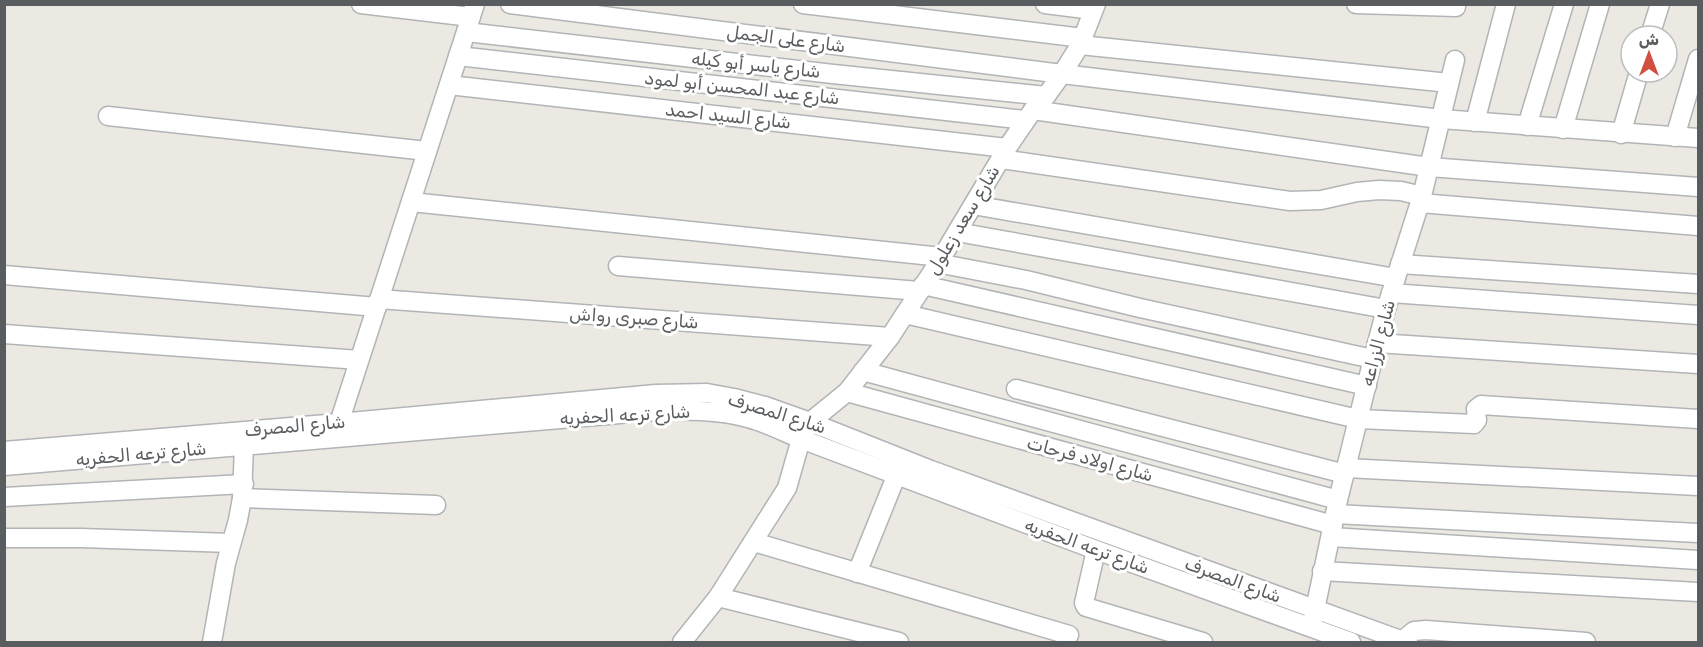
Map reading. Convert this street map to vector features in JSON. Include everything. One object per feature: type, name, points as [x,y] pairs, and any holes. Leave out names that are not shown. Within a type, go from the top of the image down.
[{"type":"street","name":"شارع ياسر أبو كيله","points":[[361,4],[470,18],[809,71],[1046,96]]},
{"type":"street","name":"شارع على الجمل","points":[[510,4],[1062,74],[1441,119],[1698,138]]},
{"type":"street","points":[[803,4],[1081,41],[1449,83]]},
{"type":"street","points":[[1045,4],[1094,7]]},
{"type":"street","points":[[1356,4],[1456,7]]},
{"type":"street","points":[[1475,122],[1506,4]]},
{"type":"street","points":[[1527,126],[1564,4]]},
{"type":"street","points":[[1563,129],[1600,4]]},
{"type":"street","points":[[1654,24],[1660,4]]},
{"type":"street","name":"شارع سعد زعلول","points":[[810,422],[847,392],[890,337],[1004,153],[1029,115],[1062,74],[1081,41],[1094,7]]},
{"type":"street","points":[[339,423],[470,18]]},
{"type":"street","name":"شارع عبد المحسن أبو لمود","points":[[458,56],[1029,115],[1429,167],[1698,187]]},
{"type":"street","points":[[1675,137],[1698,59]]},
{"type":"street","name":"شارع الزراعه","points":[[1311,633],[1322,571],[1375,351],[1421,200],[1455,60]]},
{"type":"street","points":[[1621,134],[1636,84]]},
{"type":"street","name":"شارع السيد احمد","points":[[448,85],[1004,153],[1290,201],[1321,200],[1379,190],[1401,191],[1421,200],[1698,226]]},
{"type":"street","points":[[108,116],[427,152]]},
{"type":"street","points":[[411,202],[939,260],[1140,308],[1375,351],[1698,364]]},
{"type":"street","points":[[973,205],[1393,286],[1698,284]]},
{"type":"street","points":[[957,232],[1393,286],[1698,315]]},
{"type":"street","points":[[618,266],[921,288],[1367,386]]},
{"type":"street","name":"شارع صبرى رواش","points":[[4,275],[378,303],[890,337]]},
{"type":"street","points":[[904,314],[1358,419],[1474,424],[1477,420],[1476,409],[1481,405],[1698,418]]},
{"type":"street","points":[[4,334],[359,360]]},
{"type":"street","points":[[863,371],[1334,519],[1698,560]]},
{"type":"street","points":[[1016,389],[1346,471],[1698,486]]},
{"type":"street","name":"شارع اولاد فرحات","points":[[847,392],[1334,519]]},
{"type":"street","name":"شارع المصرف","points":[[4,451],[684,393],[707,393],[765,406],[810,422],[931,470],[1404,642]]},
{"type":"street","name":"شارع ترعه الحفريه","points":[[4,466],[677,410],[705,411],[748,418],[1311,633],[1351,642]]},
{"type":"street","points":[[682,642],[697,635],[718,597],[788,488],[801,439],[810,422]]},
{"type":"street","points":[[212,642],[243,491],[244,445]]},
{"type":"street","points":[[857,573],[897,474]]},
{"type":"street","points":[[4,497],[243,491],[436,506]]},
{"type":"street","points":[[1334,519],[1698,533]]},
{"type":"street","points":[[6,538],[231,543]]},
{"type":"street","points":[[754,542],[1069,635]]},
{"type":"street","points":[[1096,550],[1084,603],[1086,607],[1203,642]]},
{"type":"street","points":[[1322,571],[1698,592]]},
{"type":"street","points":[[718,597],[899,642]]},
{"type":"street","points":[[1404,642],[1414,631],[1426,630],[1586,642]]}]
